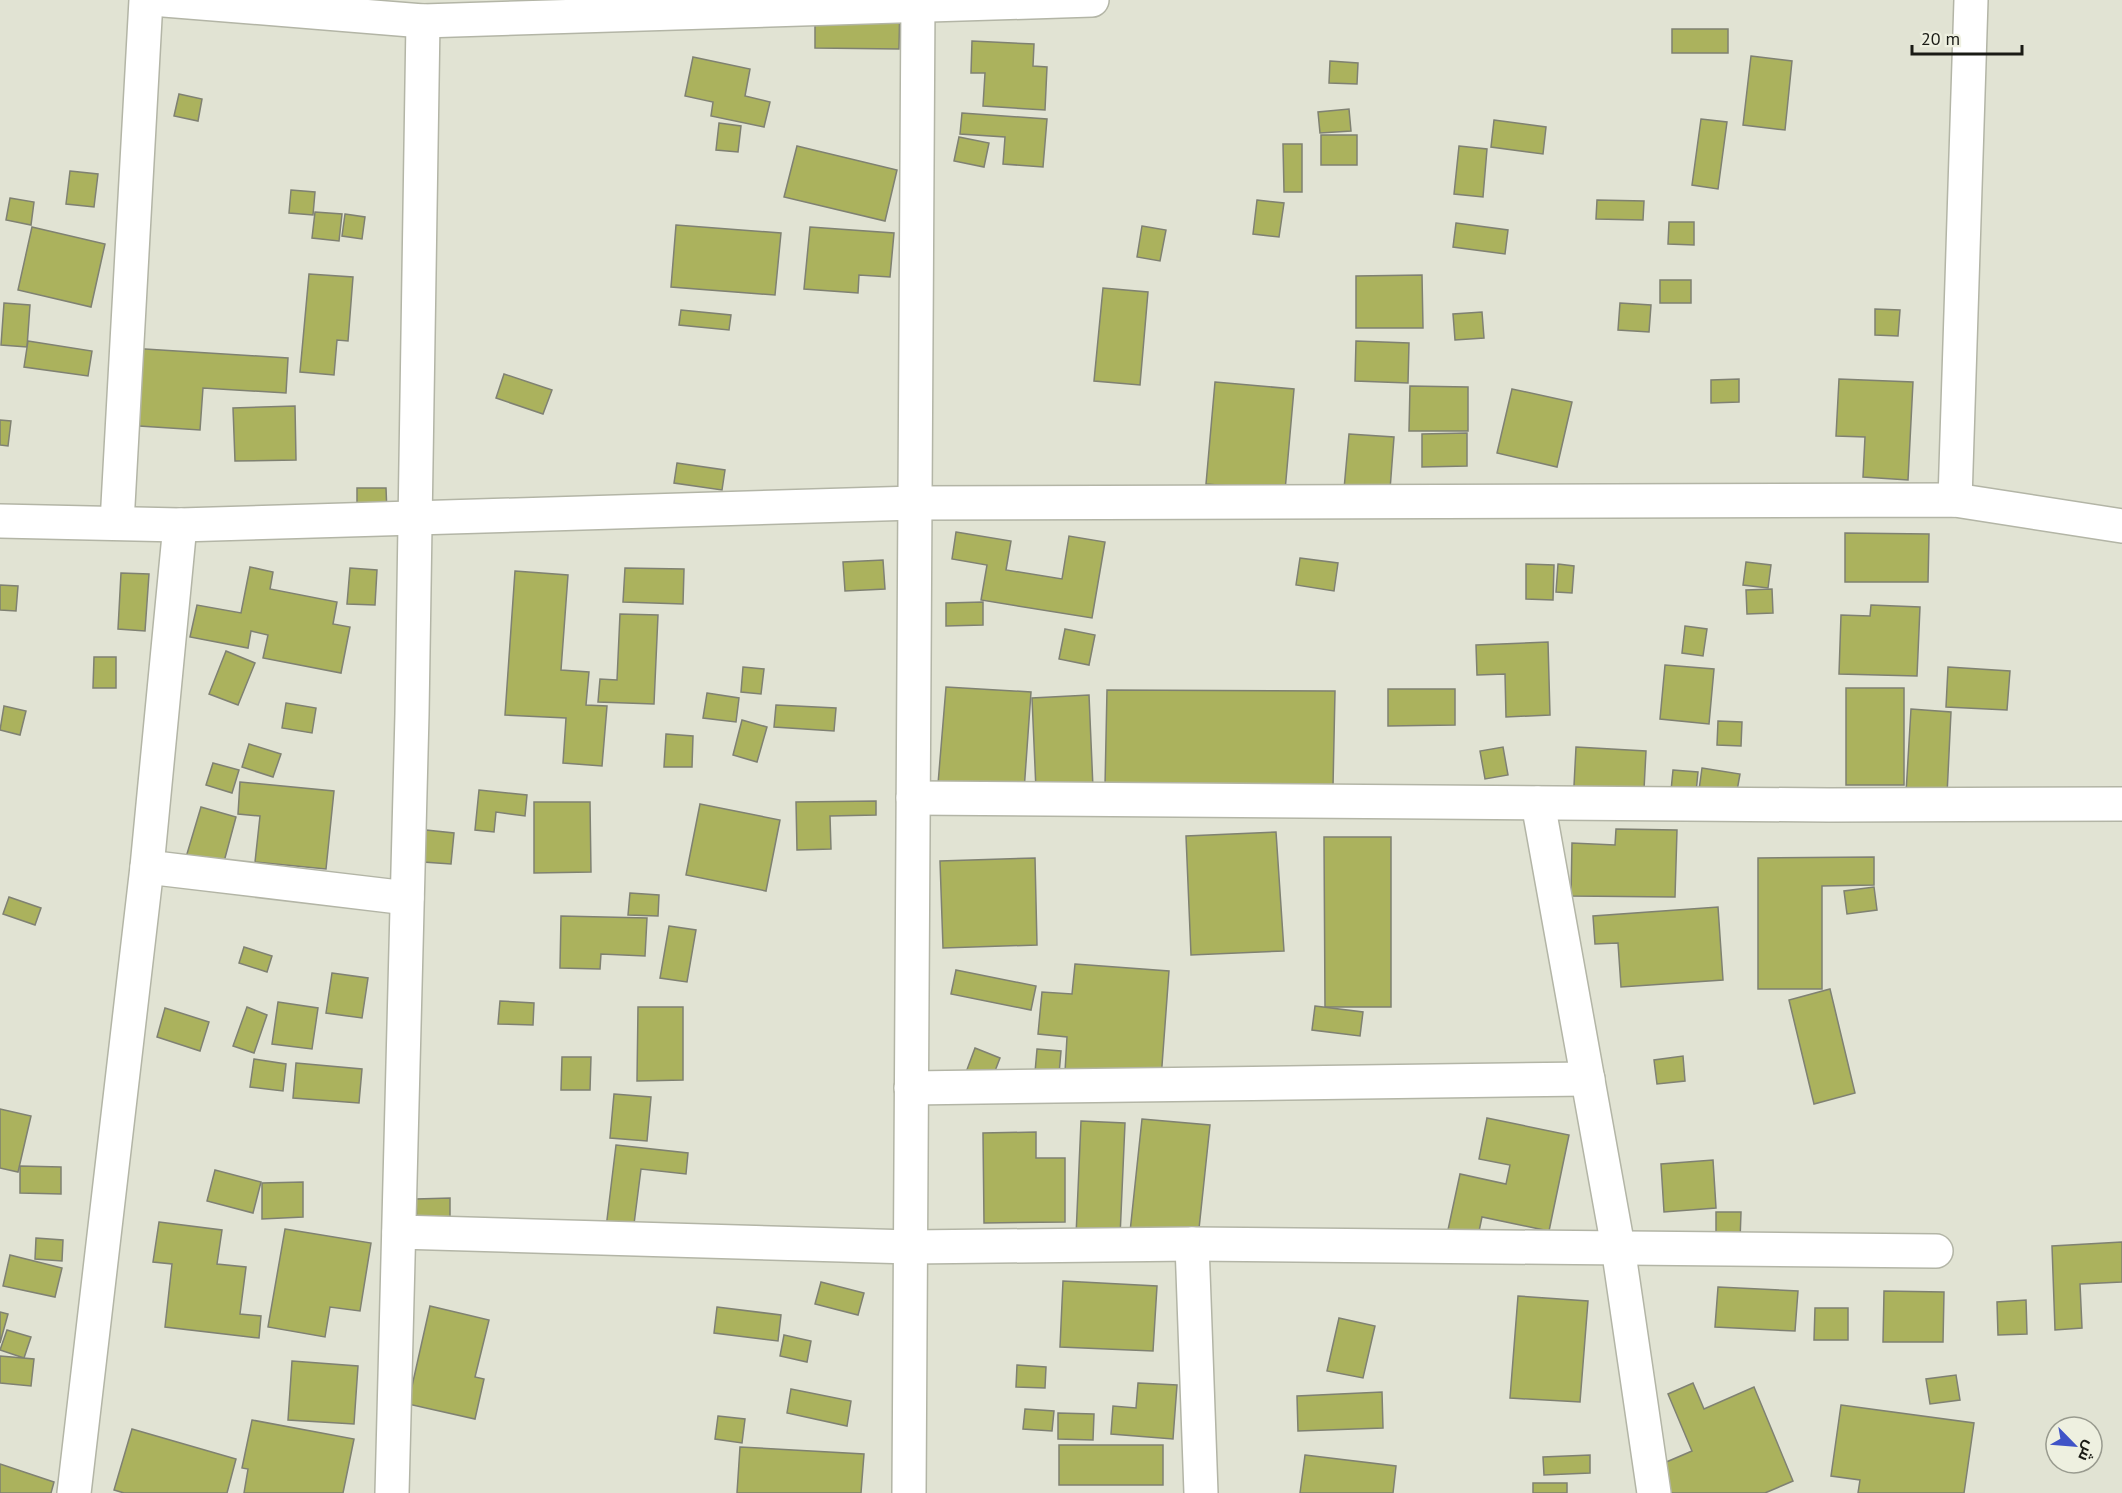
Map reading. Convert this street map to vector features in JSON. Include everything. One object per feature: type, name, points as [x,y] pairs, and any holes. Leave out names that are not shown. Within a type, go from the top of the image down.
[{"type":"street","points":[[117,524],[146,0]]},
{"type":"street","points":[[165,0],[386,9],[423,21],[917,2],[1092,0]]},
{"type":"street","points":[[1955,500],[1971,0]]},
{"type":"street","points":[[909,1493],[917,2]]},
{"type":"street","points":[[392,1493],[407,898],[423,21]]},
{"type":"street","points":[[0,521],[180,525],[915,503],[1955,500],[2122,526]]},
{"type":"street","points":[[74,1493],[147,867],[180,525]]},
{"type":"street","points":[[913,798],[1538,803],[2122,804]]},
{"type":"street","points":[[1538,803],[1618,1247],[1654,1493]]},
{"type":"street","points":[[147,867],[407,898]]},
{"type":"street","points":[[911,1088],[1588,1079]]},
{"type":"street","points":[[399,1233],[910,1247],[1192,1244],[1936,1251]]},
{"type":"street","points":[[1192,1244],[1201,1493]]},
{"type":"building","points":[[815,0],[900,0],[899,49],[815,48]]},
{"type":"building","points":[[1672,29],[1728,29],[1728,53],[1672,53]]},
{"type":"building","points":[[972,41],[1034,44],[1033,66],[1047,67],[1045,110],[983,106],[985,73],[971,73]]},
{"type":"building","points":[[1751,56],[1792,61],[1785,130],[1743,125]]},
{"type":"building","points":[[693,57],[750,69],[745,96],[770,102],[764,127],[711,116],[713,102],[685,96]]},
{"type":"building","points":[[1330,61],[1358,63],[1357,84],[1329,83]]},
{"type":"building","points":[[179,94],[202,99],[198,121],[174,116]]},
{"type":"building","points":[[1349,109],[1351,131],[1320,133],[1318,112]]},
{"type":"building","points":[[962,113],[1047,119],[1043,167],[1003,164],[1005,137],[960,134]]},
{"type":"building","points":[[1701,119],[1727,122],[1718,189],[1692,185]]},
{"type":"building","points":[[1494,120],[1546,127],[1543,154],[1491,147]]},
{"type":"building","points":[[719,123],[741,126],[738,152],[716,150]]},
{"type":"building","points":[[1321,135],[1357,135],[1357,165],[1321,165]]},
{"type":"building","points":[[959,137],[989,143],[984,167],[954,161]]},
{"type":"building","points":[[1283,144],[1302,144],[1302,192],[1284,192]]},
{"type":"building","points":[[797,146],[897,170],[885,221],[784,197]]},
{"type":"building","points":[[1459,146],[1487,149],[1483,197],[1454,194]]},
{"type":"building","points":[[70,171],[98,174],[94,207],[66,204]]},
{"type":"building","points":[[291,190],[315,192],[313,215],[289,213]]},
{"type":"building","points":[[10,198],[34,202],[31,225],[6,220]]},
{"type":"building","points":[[1257,200],[1284,203],[1279,237],[1253,234]]},
{"type":"building","points":[[1597,200],[1644,201],[1643,220],[1596,219]]},
{"type":"building","points":[[315,212],[342,214],[339,241],[312,238]]},
{"type":"building","points":[[345,214],[365,217],[362,239],[342,236]]},
{"type":"building","points":[[1669,222],[1694,222],[1694,245],[1668,244]]},
{"type":"building","points":[[1456,223],[1508,230],[1505,254],[1453,247]]},
{"type":"building","points":[[676,225],[781,233],[775,295],[671,287]]},
{"type":"building","points":[[1142,226],[1166,230],[1160,261],[1137,257]]},
{"type":"building","points":[[32,227],[105,244],[91,307],[18,290]]},
{"type":"building","points":[[810,227],[894,233],[890,277],[859,275],[858,293],[804,289]]},
{"type":"building","points":[[309,274],[353,277],[348,341],[337,340],[334,375],[300,372]]},
{"type":"building","points":[[1422,275],[1423,328],[1356,328],[1356,276]]},
{"type":"building","points":[[1660,280],[1691,280],[1691,303],[1660,303]]},
{"type":"building","points":[[1103,288],[1148,292],[1140,385],[1094,381]]},
{"type":"building","points":[[4,303],[30,305],[27,347],[1,345]]},
{"type":"building","points":[[1620,303],[1651,305],[1649,332],[1618,330]]},
{"type":"building","points":[[1875,309],[1900,310],[1898,336],[1875,335]]},
{"type":"building","points":[[681,310],[731,315],[729,330],[679,325]]},
{"type":"building","points":[[1482,312],[1484,338],[1455,340],[1453,314]]},
{"type":"building","points":[[28,341],[92,351],[88,376],[24,367]]},
{"type":"building","points":[[1356,341],[1409,343],[1408,383],[1355,381]]},
{"type":"building","points":[[129,348],[288,358],[286,393],[203,388],[200,430],[124,425]]},
{"type":"building","points":[[504,374],[552,390],[543,414],[496,398]]},
{"type":"building","points":[[1739,379],[1739,402],[1711,403],[1711,380]]},
{"type":"building","points":[[1839,379],[1913,382],[1908,480],[1863,477],[1865,437],[1836,436]]},
{"type":"building","points":[[1215,382],[1294,389],[1285,491],[1206,484]]},
{"type":"building","points":[[1410,386],[1468,387],[1468,431],[1409,431]]},
{"type":"building","points":[[1512,389],[1572,402],[1557,467],[1497,453]]},
{"type":"building","points":[[295,406],[296,460],[235,461],[233,408]]},
{"type":"building","points":[[0,420],[11,421],[8,446],[0,445]]},
{"type":"building","points":[[1467,433],[1467,466],[1422,467],[1422,434]]},
{"type":"building","points":[[1349,434],[1394,437],[1389,503],[1343,500]]},
{"type":"building","points":[[677,463],[725,470],[722,490],[674,483]]},
{"type":"building","points":[[357,488],[386,488],[387,513],[357,514]]},
{"type":"building","points":[[956,532],[1011,541],[1006,570],[1062,579],[1069,536],[1105,542],[1092,618],[981,600],[987,565],[952,559]]},
{"type":"building","points":[[1845,533],[1929,534],[1928,582],[1845,582]]},
{"type":"building","points":[[1300,558],[1338,563],[1334,591],[1296,585]]},
{"type":"building","points":[[883,560],[885,589],[845,591],[843,562]]},
{"type":"building","points":[[1746,562],[1771,565],[1768,588],[1743,585]]},
{"type":"building","points":[[1526,564],[1554,565],[1553,600],[1526,599]]},
{"type":"building","points":[[1558,564],[1574,566],[1572,593],[1556,592]]},
{"type":"building","points":[[250,567],[273,572],[270,589],[337,602],[333,624],[350,627],[341,673],[263,658],[268,635],[251,631],[248,648],[190,637],[197,605],[241,613]]},
{"type":"building","points":[[350,568],[377,570],[375,605],[347,604]]},
{"type":"building","points":[[625,568],[684,569],[683,604],[623,602]]},
{"type":"building","points":[[515,571],[568,575],[561,670],[589,672],[586,705],[607,706],[602,766],[563,763],[566,718],[505,715]]},
{"type":"building","points":[[121,573],[149,574],[145,631],[118,629]]},
{"type":"building","points":[[0,585],[18,586],[16,611],[0,610]]},
{"type":"building","points":[[1772,589],[1773,613],[1747,614],[1746,590]]},
{"type":"building","points":[[983,602],[983,625],[946,626],[946,603]]},
{"type":"building","points":[[1871,605],[1920,607],[1917,676],[1839,674],[1841,615],[1870,616]]},
{"type":"building","points":[[620,614],[658,615],[654,704],[598,702],[600,679],[617,680]]},
{"type":"building","points":[[1685,626],[1707,629],[1703,656],[1682,653]]},
{"type":"building","points":[[1065,629],[1095,635],[1089,665],[1059,659]]},
{"type":"building","points":[[1548,642],[1550,715],[1506,717],[1505,674],[1477,675],[1476,645]]},
{"type":"building","points":[[226,651],[255,663],[238,705],[209,694]]},
{"type":"building","points":[[94,657],[116,657],[116,688],[93,688]]},
{"type":"building","points":[[1665,665],[1714,669],[1709,724],[1660,719]]},
{"type":"building","points":[[743,667],[764,669],[761,694],[741,692]]},
{"type":"building","points":[[1948,667],[2010,671],[2007,710],[1946,707]]},
{"type":"building","points":[[946,687],[1031,692],[1024,791],[938,784]]},
{"type":"building","points":[[1846,688],[1904,688],[1904,785],[1846,785]]},
{"type":"building","points":[[1388,689],[1455,689],[1455,725],[1388,726]]},
{"type":"building","points":[[1107,690],[1335,691],[1333,787],[1105,786]]},
{"type":"building","points":[[707,693],[739,698],[736,722],[703,718]]},
{"type":"building","points":[[1089,695],[1093,788],[1036,790],[1032,698]]},
{"type":"building","points":[[286,703],[316,708],[312,733],[282,728]]},
{"type":"building","points":[[776,705],[836,708],[834,731],[774,727]]},
{"type":"building","points":[[4,706],[26,711],[20,735],[0,730]]},
{"type":"building","points":[[1911,709],[1951,712],[1947,795],[1906,793]]},
{"type":"building","points":[[742,720],[767,727],[757,762],[733,755]]},
{"type":"building","points":[[1718,721],[1742,722],[1741,746],[1717,745]]},
{"type":"building","points":[[666,734],[693,736],[692,767],[664,767]]},
{"type":"building","points":[[249,744],[281,754],[273,777],[242,767]]},
{"type":"building","points":[[1503,747],[1508,775],[1485,779],[1480,751]]},
{"type":"building","points":[[1576,747],[1646,751],[1643,809],[1573,805]]},
{"type":"building","points":[[213,763],[239,770],[232,793],[206,785]]},
{"type":"building","points":[[1702,768],[1740,774],[1735,802],[1698,797]]},
{"type":"building","points":[[1673,770],[1698,772],[1695,803],[1670,801]]},
{"type":"building","points":[[240,782],[334,791],[326,869],[255,862],[260,816],[238,814]]},
{"type":"building","points":[[479,790],[527,795],[525,816],[496,812],[494,832],[475,830]]},
{"type":"building","points":[[876,801],[876,815],[830,816],[831,849],[797,850],[796,802]]},
{"type":"building","points":[[534,802],[590,802],[591,872],[534,873]]},
{"type":"building","points":[[700,804],[780,820],[766,891],[686,875]]},
{"type":"building","points":[[201,807],[236,817],[218,884],[181,874]]},
{"type":"building","points":[[1616,829],[1677,830],[1675,897],[1571,896],[1572,843],[1615,845]]},
{"type":"building","points":[[426,830],[454,833],[451,864],[423,862]]},
{"type":"building","points":[[1276,832],[1284,951],[1191,955],[1186,836]]},
{"type":"building","points":[[1324,837],[1391,837],[1391,1007],[1325,1007]]},
{"type":"building","points":[[1874,857],[1874,885],[1822,886],[1822,989],[1758,989],[1758,858]]},
{"type":"building","points":[[1035,858],[1037,945],[943,948],[940,861]]},
{"type":"building","points":[[1874,887],[1877,910],[1847,914],[1844,891]]},
{"type":"building","points":[[630,893],[659,895],[658,916],[628,915]]},
{"type":"building","points":[[9,897],[41,908],[35,925],[3,914]]},
{"type":"building","points":[[1718,907],[1723,980],[1621,987],[1618,943],[1595,944],[1593,916]]},
{"type":"building","points":[[561,916],[647,918],[645,956],[601,954],[600,969],[560,968]]},
{"type":"building","points":[[669,926],[696,930],[687,982],[660,978]]},
{"type":"building","points":[[244,947],[272,956],[267,972],[239,963]]},
{"type":"building","points":[[1075,964],[1169,971],[1161,1079],[1065,1072],[1067,1037],[1038,1034],[1042,992],[1072,994]]},
{"type":"building","points":[[956,970],[1036,986],[1031,1010],[951,994]]},
{"type":"building","points":[[332,973],[368,978],[362,1018],[326,1013]]},
{"type":"building","points":[[1830,989],[1855,1093],[1814,1104],[1789,1000]]},
{"type":"building","points":[[500,1001],[534,1003],[533,1025],[498,1024]]},
{"type":"building","points":[[278,1002],[318,1008],[312,1049],[272,1044]]},
{"type":"building","points":[[1315,1006],[1363,1012],[1360,1036],[1312,1030]]},
{"type":"building","points":[[247,1007],[267,1015],[254,1053],[233,1046]]},
{"type":"building","points":[[638,1007],[683,1007],[683,1080],[637,1081]]},
{"type":"building","points":[[165,1008],[209,1022],[200,1051],[157,1037]]},
{"type":"building","points":[[975,1048],[1000,1058],[990,1084],[965,1075]]},
{"type":"building","points":[[1037,1049],[1061,1051],[1058,1086],[1034,1084]]},
{"type":"building","points":[[1683,1056],[1685,1081],[1657,1084],[1654,1060]]},
{"type":"building","points":[[562,1057],[591,1057],[590,1090],[561,1090]]},
{"type":"building","points":[[254,1059],[286,1064],[283,1091],[250,1087]]},
{"type":"building","points":[[296,1063],[362,1069],[359,1103],[293,1098]]},
{"type":"building","points":[[614,1094],[651,1097],[647,1141],[610,1138]]},
{"type":"building","points":[[0,1109],[31,1116],[18,1172],[0,1168]]},
{"type":"building","points":[[1487,1118],[1569,1135],[1549,1231],[1482,1217],[1478,1236],[1448,1230],[1460,1174],[1506,1184],[1510,1165],[1479,1159]]},
{"type":"building","points":[[1142,1119],[1210,1125],[1198,1238],[1130,1232]]},
{"type":"building","points":[[1081,1121],[1125,1123],[1120,1237],[1076,1236]]},
{"type":"building","points":[[1036,1132],[1036,1158],[1065,1158],[1065,1222],[984,1223],[983,1133]]},
{"type":"building","points":[[616,1145],[688,1153],[686,1174],[641,1169],[633,1232],[606,1228]]},
{"type":"building","points":[[1713,1160],[1716,1208],[1664,1212],[1661,1164]]},
{"type":"building","points":[[20,1166],[61,1167],[61,1194],[20,1193]]},
{"type":"building","points":[[215,1170],[261,1182],[253,1213],[207,1201]]},
{"type":"building","points":[[303,1182],[303,1217],[262,1219],[262,1183]]},
{"type":"building","points":[[450,1198],[450,1223],[417,1224],[416,1199]]},
{"type":"building","points":[[1716,1212],[1741,1212],[1740,1241],[1716,1240]]},
{"type":"building","points":[[159,1222],[222,1230],[217,1264],[246,1267],[240,1314],[261,1316],[259,1338],[165,1327],[172,1264],[153,1262]]},
{"type":"building","points":[[285,1229],[371,1243],[360,1311],[330,1307],[325,1337],[268,1327]]},
{"type":"building","points":[[36,1238],[63,1240],[62,1261],[35,1259]]},
{"type":"building","points":[[2122,1242],[2122,1282],[2080,1284],[2082,1328],[2055,1330],[2052,1246]]},
{"type":"building","points":[[10,1255],[62,1268],[55,1297],[3,1286]]},
{"type":"building","points":[[1063,1281],[1157,1286],[1153,1351],[1060,1347]]},
{"type":"building","points":[[821,1282],[864,1293],[858,1315],[815,1304]]},
{"type":"building","points":[[1718,1287],[1798,1291],[1795,1331],[1715,1327]]},
{"type":"building","points":[[1884,1291],[1944,1292],[1943,1342],[1883,1342]]},
{"type":"building","points":[[1518,1296],[1588,1301],[1580,1402],[1510,1398]]},
{"type":"building","points":[[2026,1300],[2027,1334],[1998,1335],[1997,1302]]},
{"type":"building","points":[[430,1306],[489,1320],[475,1377],[484,1379],[475,1419],[408,1404]]},
{"type":"building","points":[[717,1307],[781,1315],[778,1341],[714,1333]]},
{"type":"building","points":[[1815,1308],[1848,1308],[1848,1340],[1814,1340]]},
{"type":"building","points":[[0,1312],[8,1314],[0,1343]]},
{"type":"building","points":[[1339,1318],[1375,1326],[1363,1378],[1327,1371]]},
{"type":"building","points":[[7,1330],[31,1337],[24,1358],[0,1350]]},
{"type":"building","points":[[784,1335],[811,1341],[807,1362],[780,1356]]},
{"type":"building","points":[[0,1356],[34,1359],[31,1386],[0,1383]]},
{"type":"building","points":[[292,1361],[358,1366],[354,1424],[288,1420]]},
{"type":"building","points":[[1017,1365],[1046,1367],[1045,1388],[1016,1387]]},
{"type":"building","points":[[1956,1375],[1960,1400],[1930,1404],[1926,1379]]},
{"type":"building","points":[[1138,1383],[1177,1385],[1173,1439],[1111,1434],[1113,1406],[1136,1408]]},
{"type":"building","points":[[1693,1383],[1704,1409],[1754,1387],[1793,1481],[1765,1493],[1660,1493],[1650,1469],[1692,1451],[1668,1394]]},
{"type":"building","points":[[791,1389],[851,1401],[847,1426],[787,1413]]},
{"type":"building","points":[[1382,1392],[1383,1428],[1298,1431],[1297,1396]]},
{"type":"building","points":[[1841,1405],[1974,1423],[1964,1493],[1858,1493],[1860,1480],[1831,1476]]},
{"type":"building","points":[[1025,1409],[1054,1411],[1052,1431],[1023,1429]]},
{"type":"building","points":[[1058,1413],[1094,1414],[1093,1440],[1058,1439]]},
{"type":"building","points":[[718,1416],[745,1419],[742,1443],[715,1439]]},
{"type":"building","points":[[252,1420],[354,1439],[343,1493],[244,1493],[248,1469],[242,1468]]},
{"type":"building","points":[[132,1429],[236,1459],[227,1493],[124,1493],[114,1490]]},
{"type":"building","points":[[1059,1445],[1163,1445],[1163,1485],[1059,1485]]},
{"type":"building","points":[[740,1447],[864,1454],[861,1493],[737,1493]]},
{"type":"building","points":[[1305,1455],[1396,1466],[1393,1493],[1300,1493]]},
{"type":"building","points":[[1590,1455],[1590,1473],[1544,1475],[1543,1457]]},
{"type":"building","points":[[0,1464],[54,1482],[51,1493],[0,1493]]},
{"type":"building","points":[[1533,1483],[1567,1483],[1567,1493],[1533,1493]]}]
